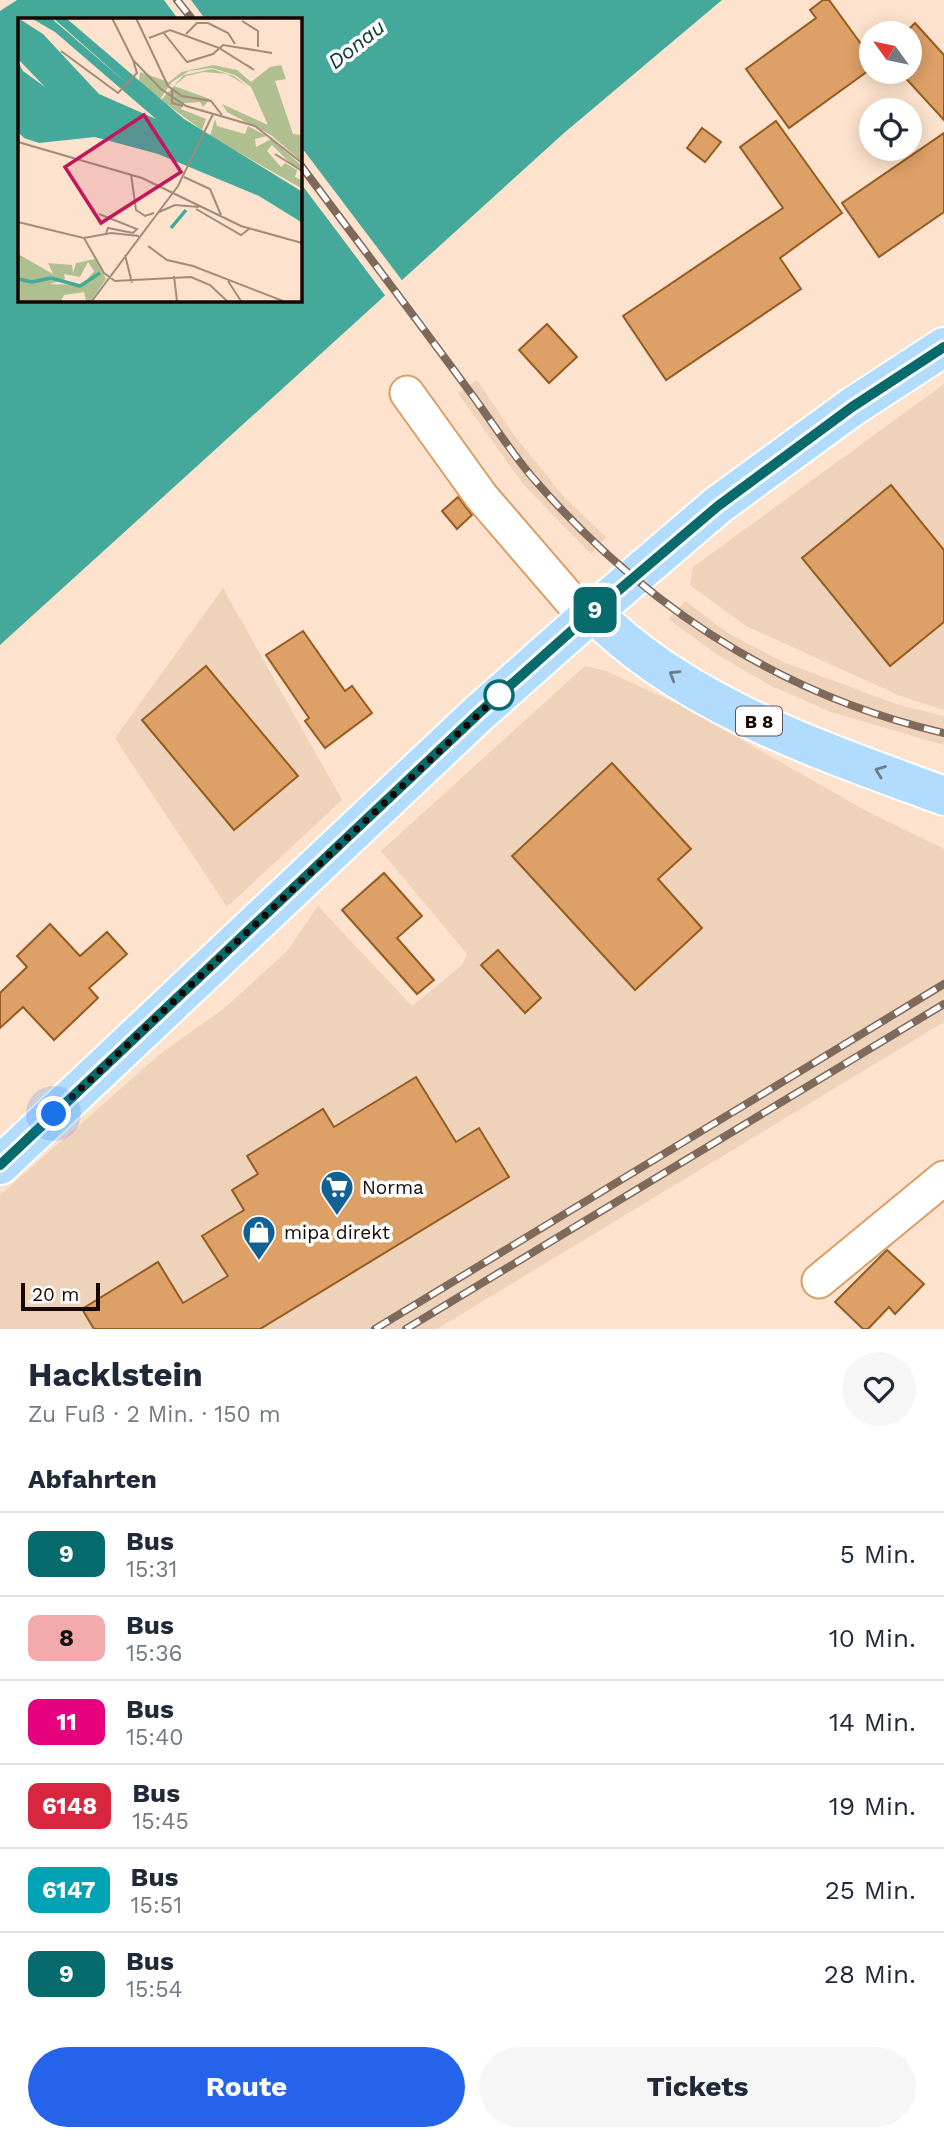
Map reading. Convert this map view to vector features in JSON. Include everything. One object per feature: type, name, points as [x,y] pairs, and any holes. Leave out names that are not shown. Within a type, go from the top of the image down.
[{"type":"main road","points":[[0,1165],[469,722],[590,615],[718,506],[852,407],[944,347]]},
{"type":"main road","name":"B 8","points":[[590,615],[656,664],[735,711],[944,796]]},
{"type":"street","points":[[407,393],[481,496],[590,615]]},
{"type":"street","points":[[818,1281],[944,1178]]},
{"type":"shaded area","points":[[477,380],[514,435],[565,498],[606,537],[591,554],[523,484],[458,393]]},
{"type":"shaded area","points":[[944,384],[944,710],[898,695],[746,626],[690,585],[693,567]]},
{"type":"shaded area","points":[[223,588],[342,800],[227,907],[115,738]]},
{"type":"shaded area","points":[[685,601],[728,633],[783,662],[899,705],[944,716],[944,745],[831,712],[769,685],[715,653],[668,619]]},
{"type":"shaded area","points":[[585,666],[606,671],[682,706],[863,809],[944,849],[944,1022],[437,1329],[0,1329],[0,1195],[160,1054],[227,1006],[287,951],[318,906],[412,1006],[462,965],[467,954],[381,851]]},
{"type":"water","name":"Donau","points":[[17,0],[722,0],[564,133],[0,645],[0,11]]},
{"type":"pier","points":[[164,0],[191,0],[204,18],[177,18]]},
{"type":"pier","points":[[301,147],[404,283],[387,298],[301,184]]},
{"type":"building","points":[[823,0],[829,0],[859,41],[859,77],[789,128],[746,69],[816,18],[810,10]]},
{"type":"building","points":[[922,31],[944,55],[944,120],[911,84],[922,84]]},
{"type":"building","points":[[776,121],[842,213],[780,258],[801,289],[666,380],[623,316],[783,208],[740,147]]},
{"type":"building","points":[[702,128],[721,142],[705,162],[687,148]]},
{"type":"building","points":[[944,133],[944,212],[879,257],[842,203],[903,161],[922,161],[922,148]]},
{"type":"building","points":[[547,324],[577,357],[549,383],[519,350]]},
{"type":"building","points":[[891,485],[944,550],[944,622],[890,666],[802,558]]},
{"type":"building","points":[[458,497],[472,515],[457,529],[442,511]]},
{"type":"building","points":[[303,631],[345,691],[352,686],[372,713],[325,748],[305,721],[309,718],[266,655]]},
{"type":"building","points":[[206,666],[298,776],[234,830],[142,720]]},
{"type":"building","points":[[612,763],[691,849],[658,879],[702,928],[635,990],[512,856]]},
{"type":"building","points":[[384,873],[422,916],[397,938],[434,980],[417,994],[342,910]]},
{"type":"building","points":[[50,924],[80,956],[107,932],[127,954],[89,988],[98,998],[54,1040],[23,1007],[0,1028],[0,993],[27,967],[17,956]]},
{"type":"building","points":[[498,950],[541,998],[525,1013],[481,965]]},
{"type":"building","points":[[416,1077],[456,1142],[479,1128],[509,1177],[260,1329],[94,1329],[82,1309],[158,1262],[183,1303],[228,1276],[202,1236],[244,1210],[232,1190],[258,1174],[247,1156],[323,1109],[334,1127]]},
{"type":"building","points":[[887,1250],[924,1284],[895,1314],[889,1307],[868,1329],[863,1329],[835,1302]]},
{"type":"railway","points":[[177,0],[191,18]]},
{"type":"railway","points":[[301,166],[524,467],[575,524],[620,566],[718,639],[770,669],[826,695],[883,716],[944,733]]},
{"type":"railway","points":[[375,1329],[944,984]]},
{"type":"railway","points":[[406,1329],[944,1004]]},
{"type":"bus line","name":"9","points":[[0,1165],[478,714],[586,618],[718,506],[852,407],[944,347]]},
{"type":"place","name":"Norma","points":[[337,1217]]},
{"type":"place","name":"mipa direkt","points":[[259,1262]]},
{"type":"route","points":[[54,1114],[499,695]]}]
